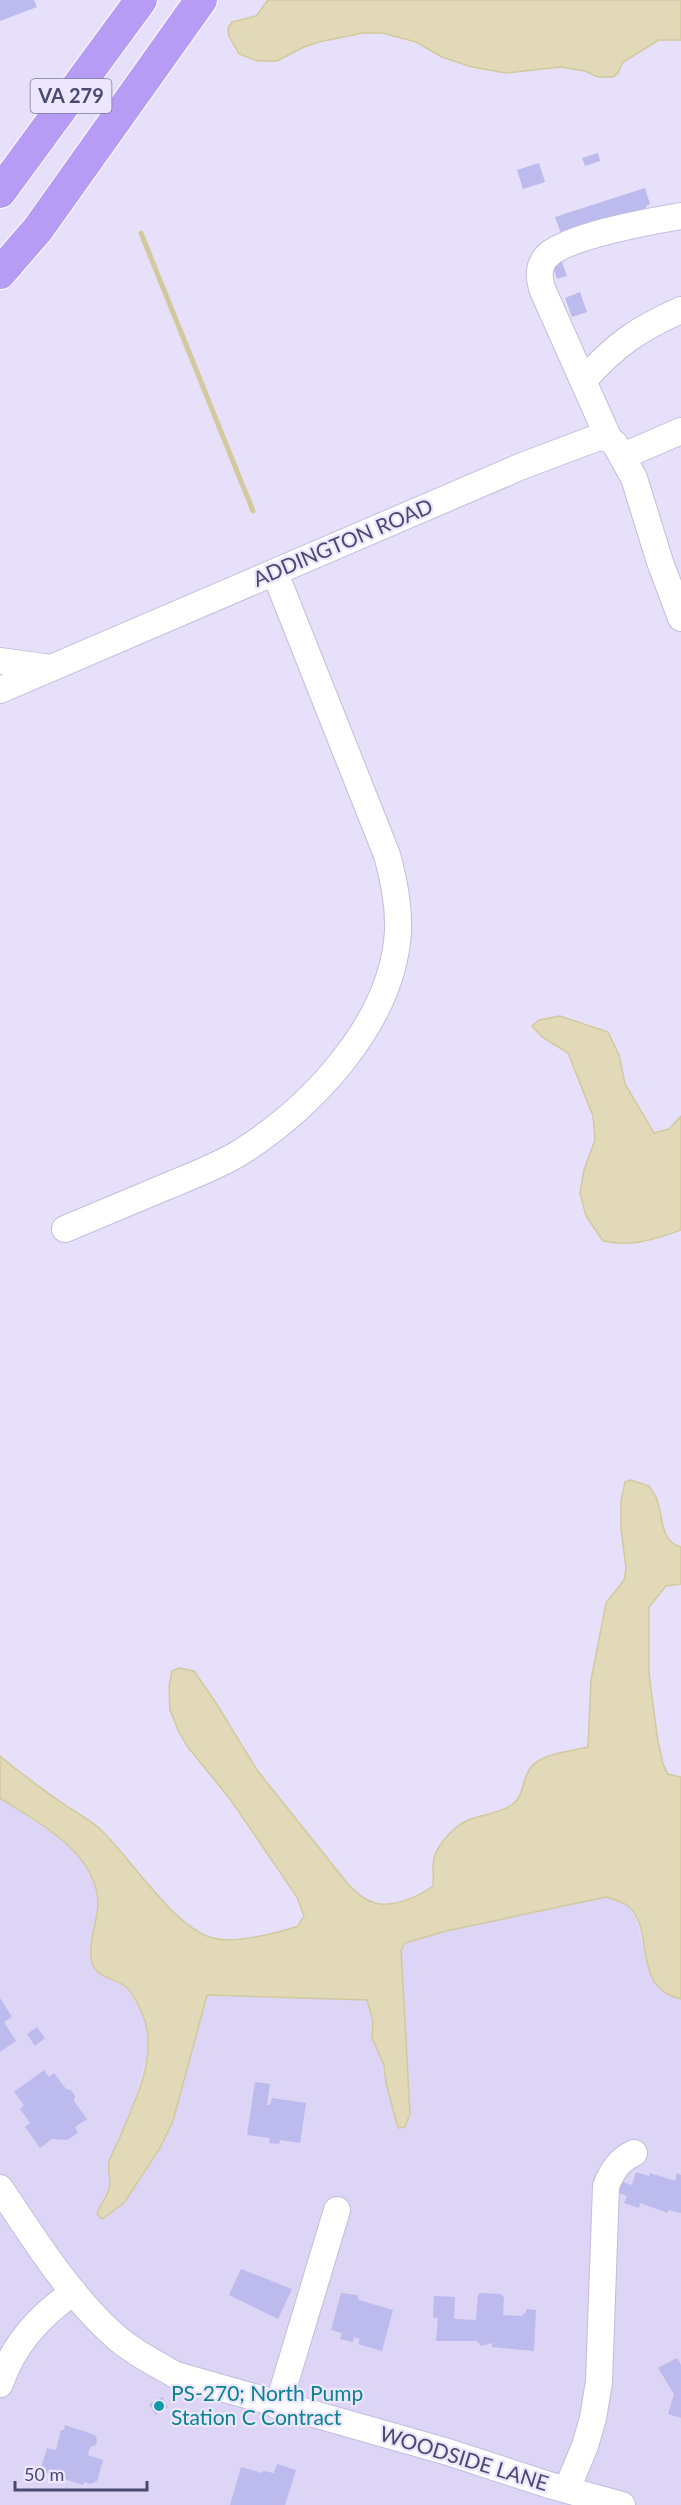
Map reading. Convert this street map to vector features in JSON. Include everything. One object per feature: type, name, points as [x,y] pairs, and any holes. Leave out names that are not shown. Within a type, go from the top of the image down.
[{"type":"main road","name":"VA 279","points":[[0,192],[141,0]]},
{"type":"main road","name":"VA 279","points":[[0,273],[38,229],[201,0]]},
{"type":"street","points":[[681,216],[582,239],[555,250],[546,257],[540,267],[539,277],[595,410],[634,478],[660,562],[681,618]]},
{"type":"street","points":[[584,380],[624,340],[648,324],[681,310]]},
{"type":"street","name":"ADDINGTON ROAD","points":[[0,690],[522,466],[599,437],[616,447],[681,431]]},
{"type":"street","points":[[65,1229],[214,1167],[267,1135],[325,1083],[353,1046],[375,1009],[389,978],[398,933],[395,882],[387,855],[275,573]]},
{"type":"street","points":[[0,660],[51,668]]},
{"type":"street","points":[[567,2489],[585,2446],[593,2418],[599,2382],[606,2186],[619,2163],[634,2153]]},
{"type":"street","name":"WOODSIDE LANE","points":[[0,2188],[74,2292],[106,2327],[147,2359],[176,2375],[278,2406],[448,2452],[622,2505]]},
{"type":"street","points":[[278,2406],[337,2210]]},
{"type":"street","points":[[0,2384],[10,2359],[25,2336],[43,2315],[74,2292]]},
{"type":"shaded area","points":[[268,0],[681,0],[681,40],[659,40],[623,62],[618,73],[613,77],[598,77],[585,71],[560,67],[506,73],[472,67],[442,57],[416,42],[382,33],[363,33],[319,42],[277,61],[258,61],[239,54],[229,36],[228,28],[232,22],[256,16]]},
{"type":"shaded area","points":[[560,1016],[608,1032],[619,1055],[625,1084],[654,1133],[669,1129],[681,1116],[681,1230],[642,1242],[614,1243],[603,1241],[586,1216],[580,1193],[584,1170],[595,1140],[593,1116],[568,1053],[542,1037],[532,1026],[539,1020]]},
{"type":"shaded area","points":[[631,1480],[649,1486],[656,1496],[666,1535],[674,1544],[681,1547],[681,1584],[666,1586],[649,1607],[649,1674],[663,1764],[668,1774],[681,1777],[681,1999],[665,1993],[655,1983],[649,1970],[641,1929],[636,1916],[628,1906],[606,1897],[446,1931],[405,1943],[401,1950],[410,2114],[405,2127],[398,2128],[386,2083],[384,2065],[372,2038],[373,2021],[367,2000],[207,1995],[173,2121],[160,2148],[124,2203],[102,2219],[97,2214],[110,2186],[109,2162],[138,2093],[147,2061],[147,2030],[130,1991],[123,1984],[102,1975],[94,1968],[91,1947],[98,1903],[95,1885],[87,1868],[62,1840],[0,1798],[0,1756],[38,1786],[100,1829],[168,1907],[198,1932],[213,1938],[232,1940],[298,1926],[304,1916],[297,1897],[230,1799],[187,1746],[178,1730],[170,1710],[169,1687],[172,1671],[179,1668],[194,1671],[257,1770],[357,1893],[371,1902],[382,1904],[398,1902],[421,1894],[433,1886],[433,1861],[436,1852],[454,1830],[465,1821],[499,1811],[514,1803],[521,1793],[527,1774],[537,1762],[553,1754],[588,1747],[591,1680],[606,1603],[624,1580],[626,1568],[621,1529],[621,1501],[625,1482]]},
{"type":"shaded area","points":[[0,1798],[56,1836],[78,1855],[92,1877],[98,1900],[97,1922],[92,1940],[99,1974],[126,1987],[144,2016],[149,2049],[134,2102],[109,2162],[109,2188],[101,2203],[124,2203],[160,2148],[173,2121],[207,1995],[367,1999],[373,2021],[372,2038],[384,2065],[386,2083],[399,2128],[410,2114],[401,1950],[405,1943],[446,1931],[606,1896],[628,1906],[637,1921],[650,1975],[681,1999],[681,2505],[0,2505]]},
{"type":"building","points":[[0,0],[34,0],[37,7],[0,21]]},
{"type":"building","points":[[598,153],[600,161],[585,166],[582,158]]},
{"type":"building","points":[[539,163],[545,182],[523,189],[517,170]]},
{"type":"building","points":[[645,188],[650,204],[646,206],[647,208],[562,236],[555,217]]},
{"type":"building","points":[[561,259],[567,276],[557,279],[552,262]]},
{"type":"building","points":[[580,292],[587,312],[572,317],[565,298]]},
{"type":"building","points":[[0,1998],[12,2017],[4,2022],[16,2041],[0,2052]]},
{"type":"building","points":[[37,2027],[45,2038],[35,2046],[27,2034]]},
{"type":"building","points":[[44,2070],[49,2077],[54,2073],[66,2089],[71,2090],[75,2096],[74,2101],[87,2119],[75,2127],[78,2133],[67,2140],[52,2139],[40,2148],[25,2127],[30,2123],[20,2109],[24,2105],[14,2092]]},
{"type":"building","points":[[255,2082],[270,2084],[267,2105],[270,2105],[272,2098],[306,2103],[300,2143],[280,2140],[279,2144],[269,2143],[270,2138],[247,2135]]},
{"type":"building","points":[[636,2172],[649,2176],[650,2173],[675,2181],[677,2173],[681,2175],[681,2213],[668,2210],[668,2213],[640,2203],[639,2208],[624,2203],[627,2196],[616,2192],[620,2181],[632,2185]]},
{"type":"building","points":[[241,2269],[292,2289],[278,2319],[229,2295]]},
{"type":"building","points":[[341,2293],[357,2295],[359,2300],[393,2310],[382,2351],[358,2344],[360,2339],[354,2337],[353,2342],[340,2339],[342,2333],[331,2330]]},
{"type":"building","points":[[480,2293],[501,2294],[504,2298],[503,2315],[521,2316],[526,2309],[536,2310],[534,2351],[492,2347],[492,2343],[481,2346],[477,2341],[436,2341],[438,2318],[433,2318],[434,2296],[455,2297],[454,2319],[476,2320]]},
{"type":"building","points":[[677,2358],[681,2365],[681,2418],[668,2414],[674,2394],[658,2368]]},
{"type":"building","name":"PS-270; North Pump Station C Contract","points":[[162,2397],[168,2407],[155,2415],[149,2404]]},
{"type":"building","points":[[65,2425],[95,2435],[96,2445],[90,2447],[88,2455],[103,2460],[97,2481],[91,2484],[84,2482],[83,2485],[40,2471],[47,2448],[56,2450],[61,2430],[64,2430]]},
{"type":"building","points":[[277,2464],[296,2470],[285,2505],[230,2505],[241,2467],[262,2473],[263,2471],[274,2473]]},
{"type":"waterway","points":[[141,233],[253,511]]},
{"type":"place","name":"PS-270; North Pump Station C Contract","points":[[159,2406]]}]
